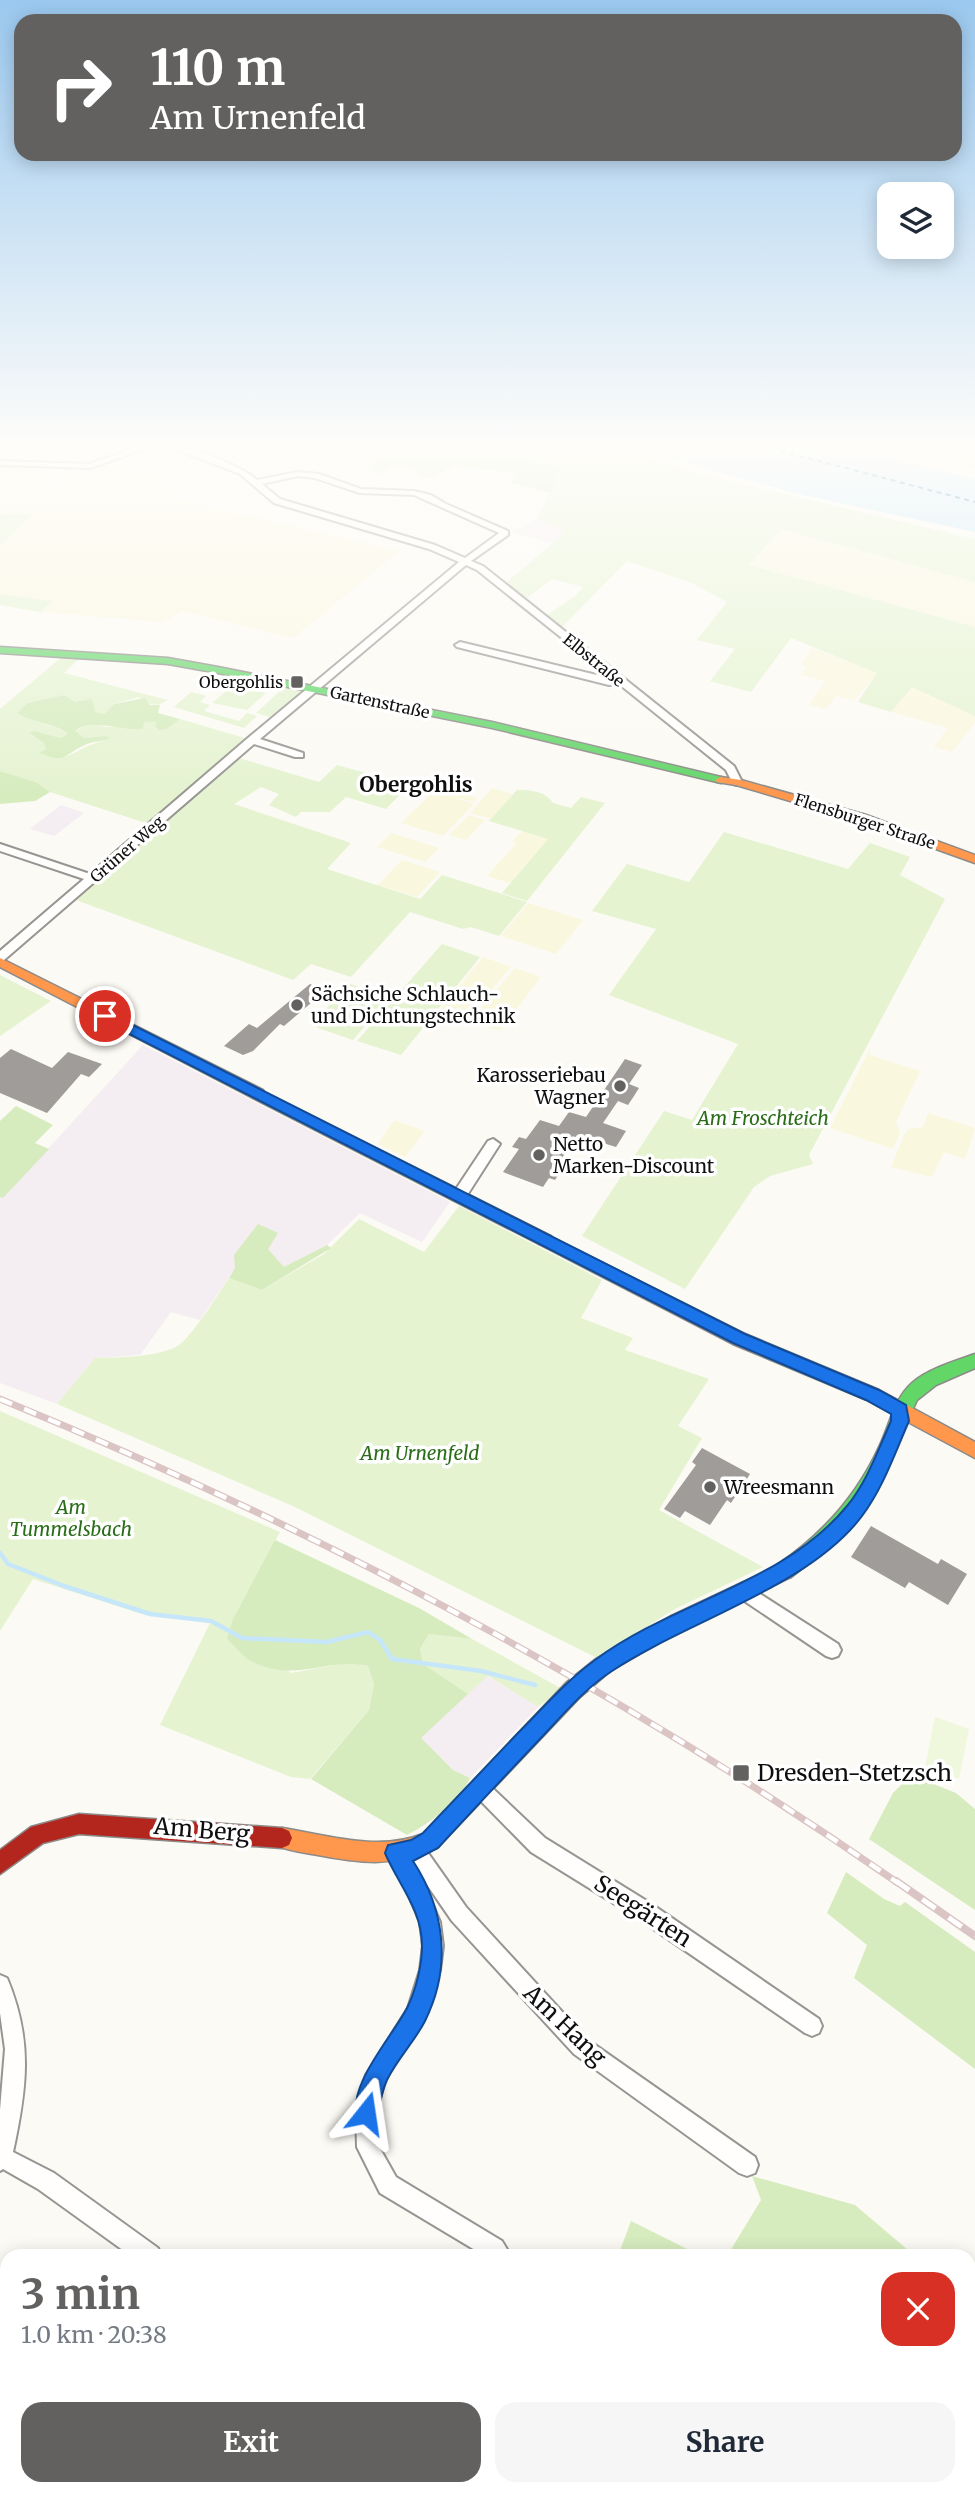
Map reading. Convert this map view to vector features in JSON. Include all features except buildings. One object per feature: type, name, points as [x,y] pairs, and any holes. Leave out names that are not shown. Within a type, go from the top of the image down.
[{"type":"street","name":"Grüner Weg","points":[[0,957],[252,740],[464,562]]},
{"type":"street","name":"Elbstraße","points":[[469,562],[480,568],[730,768],[737,782]]},
{"type":"street","points":[[460,645],[609,682],[620,681]]},
{"type":"street","name":"Gartenstraße","points":[[0,650],[168,661],[316,688],[492,725],[754,787]]},
{"type":"street","points":[[252,740],[299,755]]},
{"type":"street","name":"Flensburger Straße","points":[[754,787],[862,818],[975,859]]},
{"type":"street","points":[[0,847],[92,878]]},
{"type":"street","points":[[0,962],[739,1339],[873,1395],[975,1451]]},
{"type":"street","points":[[458,1196],[493,1143]]},
{"type":"street","points":[[494,2249],[388,2185],[368,2147],[366,2113],[376,2076],[417,2013],[430,1970],[433,1946],[430,1922],[411,1877],[405,1851],[430,1841],[573,1690],[603,1665],[678,1622],[805,1558],[825,1543],[855,1510],[873,1480],[900,1421],[900,1410],[918,1388],[975,1361]]},
{"type":"street","points":[[743,1591],[832,1650]]},
{"type":"street","name":"Seegärten","points":[[481,1789],[538,1845],[643,1910],[812,2026]]},
{"type":"street","name":"Am Berg","points":[[0,1863],[38,1834],[61,1827],[104,1824],[254,1833],[405,1851]]},
{"type":"street","name":"Am Hang","points":[[405,1851],[581,2047],[747,2165]]},
{"type":"street","points":[[0,1985],[12,2020],[14,2071],[10,2112],[0,2158],[46,2181],[140,2249]]},
{"type":"shaded area","points":[[0,562],[386,562],[293,638],[181,611],[163,622],[41,612],[51,601],[0,594]]},
{"type":"shaded area","points":[[751,562],[903,562],[975,582],[975,627],[748,566]]},
{"type":"shaded area","points":[[812,648],[878,673],[854,700],[836,696],[826,709],[809,705],[825,681],[801,675],[806,667],[801,664]]},
{"type":"shaded area","points":[[912,687],[975,716],[975,722],[952,752],[934,747],[948,728],[891,712]]},
{"type":"shaded area","points":[[438,788],[477,798],[474,802],[450,796],[474,804],[443,836],[401,823]]},
{"type":"shaded area","points":[[492,788],[513,794],[491,819],[470,813]]},
{"type":"shaded area","points":[[61,805],[84,813],[54,836],[30,829]]},
{"type":"shaded area","points":[[469,815],[485,820],[466,840],[449,835]]},
{"type":"shaded area","points":[[522,831],[548,839],[510,883],[487,876],[516,844],[512,842]]},
{"type":"shaded area","points":[[391,833],[439,848],[425,862],[377,847]]},
{"type":"shaded area","points":[[402,860],[440,872],[417,897],[378,885]]},
{"type":"shaded area","points":[[528,903],[583,920],[556,954],[501,936]]},
{"type":"shaded area","points":[[483,957],[511,967],[466,1020],[439,1011]]},
{"type":"shaded area","points":[[515,968],[541,977],[500,1031],[470,1021]]},
{"type":"shaded area","points":[[143,1045],[450,1202],[422,1242],[360,1213],[327,1245],[284,1267],[268,1249],[235,1268],[200,1320],[171,1312],[140,1355],[95,1358],[57,1404],[0,1383],[0,1197],[3,1198]]},
{"type":"shaded area","points":[[871,1046],[870,1055],[920,1071],[896,1122],[900,1133],[893,1149],[830,1128]]},
{"type":"shaded area","points":[[928,1113],[975,1128],[965,1159],[944,1152],[932,1177],[891,1167],[904,1135],[909,1129],[923,1127]]},
{"type":"shaded area","points":[[394,1120],[425,1131],[405,1157],[378,1144]]},
{"type":"shaded area","points":[[487,1676],[538,1707],[470,1778],[453,1770],[420,1738]]},
{"type":"green space","points":[[530,562],[626,562],[562,627],[547,615],[575,596],[583,587],[552,579],[526,599],[506,583]]},
{"type":"green space","points":[[631,562],[751,562],[749,565],[975,627],[975,716],[912,687],[891,712],[858,702],[877,673],[791,638],[751,692],[710,681],[735,649],[697,640],[727,602],[692,583]]},
{"type":"green space","points":[[903,562],[975,562],[975,582]]},
{"type":"green space","points":[[0,594],[52,601],[41,612],[0,605]]},
{"type":"green space","points":[[63,656],[82,656],[64,673],[168,700],[153,704],[139,697],[114,704],[105,714],[95,712],[64,695],[27,703],[17,713],[69,735],[62,738],[35,731],[30,734],[43,742],[46,749],[41,753],[66,756],[104,741],[105,736],[84,738],[74,731],[93,722],[101,726],[117,727],[158,721],[155,726],[167,729],[180,719],[248,739],[149,824],[50,792],[36,782],[0,771],[0,709]]},
{"type":"green space","points":[[275,683],[305,689],[270,717],[256,713],[279,692],[255,685]]},
{"type":"green space","points":[[232,686],[266,693],[247,710],[212,703]]},
{"type":"green space","points":[[191,692],[206,696],[200,702],[210,705],[204,711],[239,721],[247,713],[257,716],[244,728],[174,707]]},
{"type":"green space","points":[[64,695],[76,702],[92,699],[95,712],[105,714],[114,704],[145,698],[150,705],[160,705],[158,713],[180,719],[167,729],[159,730],[155,726],[157,721],[144,722],[143,729],[97,725],[81,727],[75,731],[84,738],[110,738],[87,744],[56,758],[40,753],[46,749],[43,742],[29,733],[35,731],[61,738],[68,734],[17,713],[27,703]]},
{"type":"green space","points":[[239,758],[319,782],[337,765],[409,785],[386,809],[346,797],[330,812],[301,812],[296,817],[269,805],[279,794],[261,787],[234,804],[351,843],[327,869],[420,899],[442,875],[527,902],[499,936],[471,927],[463,929],[410,912],[351,977],[311,964],[293,980],[76,900]]},
{"type":"green space","points":[[0,771],[36,782],[50,792],[35,801],[0,804]]},
{"type":"green space","points":[[517,790],[537,792],[553,803],[571,808],[581,797],[605,803],[527,901],[502,893],[548,839],[489,821]]},
{"type":"green space","name":"Am Froschteich","points":[[724,832],[848,869],[870,843],[910,857],[900,875],[945,899],[809,1155],[813,1164],[770,1176],[754,1187],[685,1289],[582,1236],[664,1111],[692,1120],[738,1044],[609,995],[656,929],[592,911],[627,864],[689,882]]},
{"type":"green space","points":[[442,944],[480,957],[401,1055],[357,1041]]},
{"type":"green space","points":[[0,975],[51,1001],[0,1036]]},
{"type":"green space","points":[[347,983],[389,997],[353,1040],[318,1028],[315,1023]]},
{"type":"green space","points":[[16,1106],[53,1125],[35,1143],[49,1149],[3,1198],[0,1197],[0,1121]]},
{"type":"green space","name":"Am Urnenfeld","points":[[459,1206],[602,1280],[581,1318],[633,1338],[625,1350],[709,1379],[678,1426],[702,1438],[659,1510],[763,1567],[671,1611],[599,1659],[295,1507],[57,1404],[95,1358],[146,1355],[176,1347],[196,1326],[229,1278],[262,1290],[324,1254],[359,1219],[424,1252]]},
{"type":"green space","points":[[258,1224],[278,1233],[268,1249],[284,1267],[327,1245],[331,1248],[262,1290],[229,1278],[235,1268],[234,1255]]},
{"type":"green space","name":"Am Tummelsbach","points":[[0,1411],[280,1532],[233,1619],[291,1673],[352,1662],[368,1666],[374,1684],[369,1710],[310,1779],[291,1777],[160,1725],[210,1623],[142,1614],[33,1579],[0,1631]]},
{"type":"green space","points":[[275,1540],[419,1608],[472,1639],[429,1634],[420,1649],[423,1664],[468,1694],[421,1738],[453,1770],[470,1778],[452,1804],[407,1835],[311,1779],[369,1710],[374,1684],[368,1666],[353,1664],[282,1670],[248,1659],[227,1639],[233,1619]]},
{"type":"green space","points":[[429,1634],[472,1639],[562,1689],[538,1707],[488,1676],[468,1694],[422,1664],[420,1649]]},
{"type":"green space","points":[[935,1717],[969,1729],[959,1779],[925,1767]]},
{"type":"green space","points":[[911,1775],[956,1793],[975,1809],[975,1910],[869,1839],[893,1793]]},
{"type":"green space","points":[[846,1872],[884,1899],[900,1906],[905,1902],[975,1952],[975,2069],[854,1978],[867,1945],[827,1913]]},
{"type":"green space","points":[[752,2176],[855,2205],[907,2249],[731,2249],[761,2200]]},
{"type":"green space","points":[[631,2221],[687,2249],[621,2249]]},
{"type":"waterway","points":[[0,1553],[8,1564],[64,1586],[150,1614],[211,1621],[242,1638],[327,1642],[368,1632],[380,1640],[392,1659],[481,1671],[535,1685]]},
{"type":"railway","points":[[0,1399],[235,1502],[462,1616],[683,1743],[898,1883]]},
{"type":"railway","points":[[896,1881],[975,1936]]},
{"type":"traffic: fast","points":[[0,650],[168,661],[218,670],[492,725],[721,780]]},
{"type":"traffic: fast","points":[[258,1094],[545,1240]]},
{"type":"traffic: fast","points":[[784,1571],[819,1545],[847,1517],[879,1466],[911,1395],[930,1380],[975,1361]]},
{"type":"traffic: slow","points":[[721,780],[737,782],[862,818],[975,859]]},
{"type":"traffic: slow","points":[[0,962],[258,1094]]},
{"type":"traffic: slow","points":[[545,1240],[739,1339],[873,1395],[975,1451]]},
{"type":"traffic: slow","points":[[282,1838],[377,1852],[396,1852],[430,1841],[573,1690],[603,1665],[678,1622],[784,1571]]},
{"type":"traffic: jam","points":[[0,1863],[38,1834],[79,1824],[282,1838]]},
{"type":"place","name":"Obergohlis","points":[[297,682]]},
{"type":"place","name":"Sächsiche Schlauch- und Dichtungstechnik","points":[[297,1005]]},
{"type":"place","name":"Karosseriebau Wagner","points":[[620,1086]]},
{"type":"place","name":"Netto Marken-Discount","points":[[539,1155]]},
{"type":"place","name":"Wreesmann","points":[[710,1487]]},
{"type":"place","name":"Dresden-Stetzsch","points":[[741,1773]]},
{"type":"district","name":"Obergohlis","points":[[416,785]]},
{"type":"route","points":[[105,1016],[739,1339],[873,1395],[900,1410],[900,1421],[873,1480],[855,1510],[825,1543],[785,1570],[678,1622],[603,1665],[573,1690],[430,1841],[414,1850],[395,1853],[411,1877],[430,1922],[433,1946],[430,1970],[417,2013],[376,2076],[366,2113]]}]
